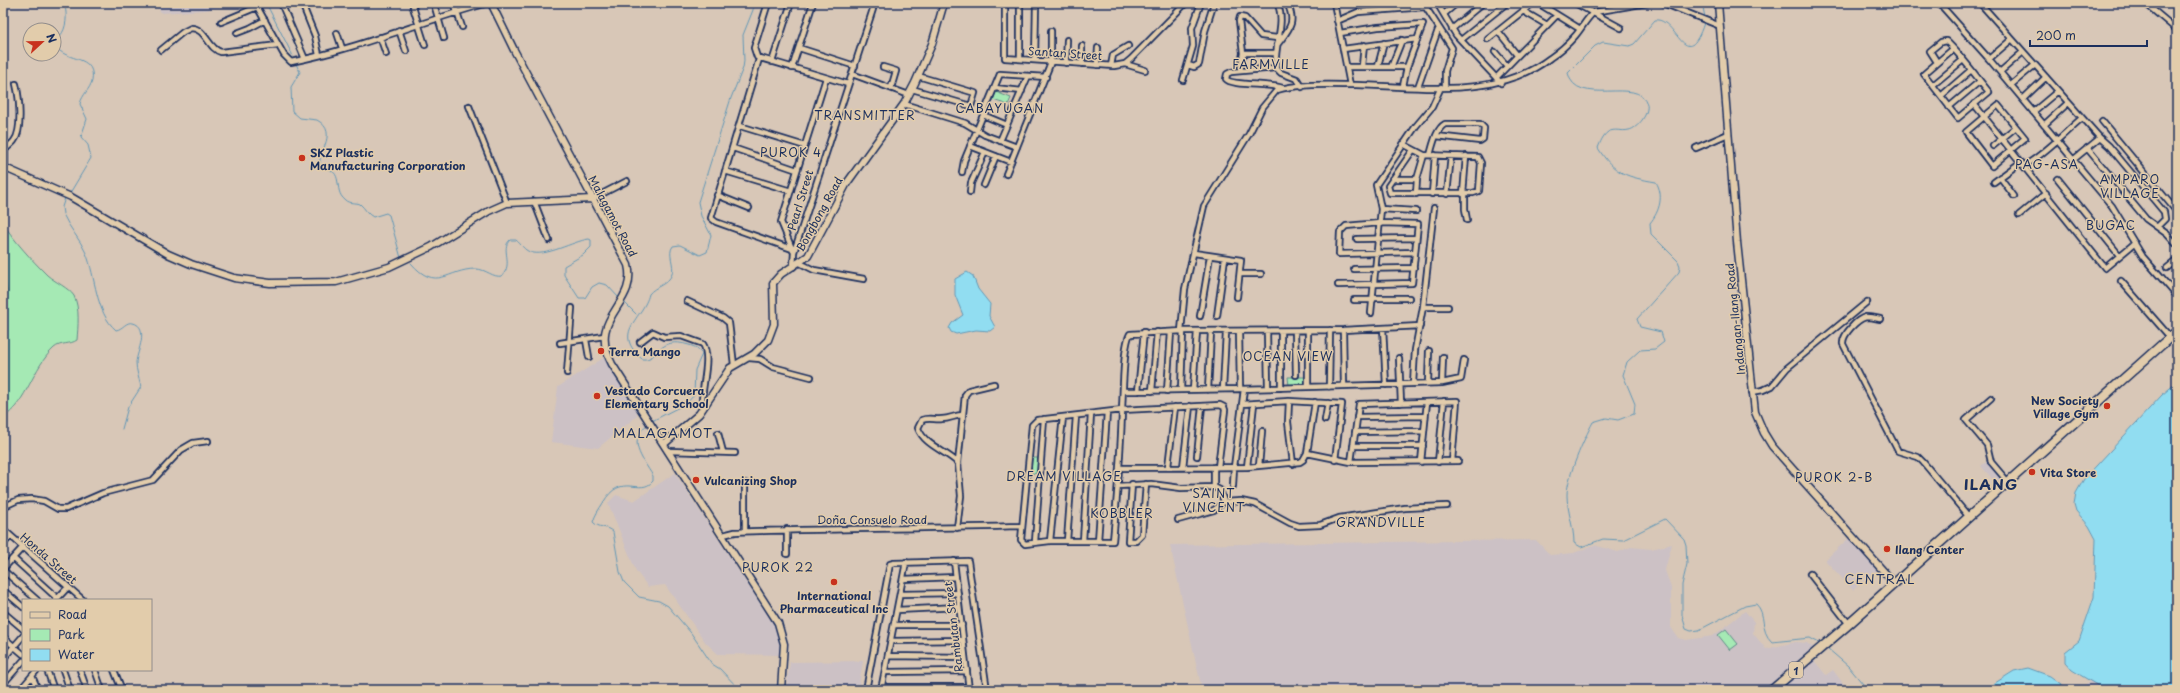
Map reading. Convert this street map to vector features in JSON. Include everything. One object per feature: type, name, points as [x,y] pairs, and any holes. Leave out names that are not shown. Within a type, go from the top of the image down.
[{"type":"highway","name":"1","points":[[1772,690],[1829,642],[2177,331]]},
{"type":"street","points":[[281,3],[304,59]]},
{"type":"street","points":[[454,3],[462,27]]},
{"type":"street","points":[[221,22],[256,5],[278,45],[290,62],[380,37],[437,17],[489,3]]},
{"type":"street","name":"Malagamot Road","points":[[489,3],[628,265],[629,280],[625,294],[609,320],[604,336],[604,345],[608,357],[769,606],[781,629],[785,655],[781,690]]},
{"type":"street","points":[[768,3],[754,48],[755,56],[759,59],[848,84]]},
{"type":"street","points":[[772,62],[791,3]]},
{"type":"street","points":[[792,68],[813,3]]},
{"type":"street","name":"Pearl Street","points":[[793,267],[793,251],[855,66],[873,9],[872,3]]},
{"type":"street","name":"Bongbong Road","points":[[664,444],[702,410],[725,374],[734,365],[749,358],[763,346],[773,330],[775,317],[772,292],[773,283],[808,256],[856,169],[904,104],[911,92],[932,44],[944,3]]},
{"type":"street","name":"Santan Street","points":[[1005,3],[1005,58],[1111,66],[1125,64]]},
{"type":"street","points":[[1020,3],[1020,59]]},
{"type":"street","points":[[1035,60],[1036,3]]},
{"type":"street","points":[[1145,70],[1125,64],[1173,18],[1186,3]]},
{"type":"street","points":[[1183,80],[1193,43],[1191,32],[1202,3]]},
{"type":"street","points":[[1188,65],[1194,67],[1199,64],[1205,31],[1214,3]]},
{"type":"street","points":[[1276,3],[1281,16],[1276,46],[1276,68],[1281,73],[1297,79],[1302,87]]},
{"type":"street","points":[[1276,46],[1292,22],[1292,13],[1287,3]]},
{"type":"street","points":[[1334,3],[1350,85]]},
{"type":"street","points":[[1438,3],[1452,29],[1501,83]]},
{"type":"street","points":[[1444,14],[1457,3]]},
{"type":"street","points":[[1452,29],[1483,3]]},
{"type":"street","points":[[1461,40],[1507,3]]},
{"type":"street","points":[[1488,39],[1533,3]]},
{"type":"street","points":[[1538,3],[1580,29]]},
{"type":"street","points":[[1575,3],[1622,28]]},
{"type":"street","points":[[1181,390],[1182,331],[1185,289],[1207,199],[1231,164],[1269,98],[1277,90],[1283,88],[1350,85],[1443,87],[1501,83],[1544,63],[1574,36],[1594,12],[1646,3]]},
{"type":"street","points":[[1663,3],[1720,26]]},
{"type":"street","name":"Indangan-Ilang Road","points":[[1718,3],[1728,134],[1752,392],[1757,418],[1772,446],[1894,583]]},
{"type":"street","points":[[1939,3],[2012,85],[2117,212],[2149,264],[2177,296]]},
{"type":"street","points":[[1980,3],[2068,103],[2114,152],[2165,214],[2165,219],[2157,227]]},
{"type":"street","points":[[2145,3],[2177,30]]},
{"type":"street","points":[[434,4],[444,38]]},
{"type":"street","points":[[1337,21],[1358,12],[1424,5],[1438,30],[1452,48],[1445,71],[1443,87],[1432,107],[1403,144],[1376,185],[1381,209],[1372,313]]},
{"type":"street","points":[[303,6],[315,36],[319,55]]},
{"type":"street","points":[[413,7],[425,45]]},
{"type":"street","points":[[1523,12],[1547,25]]},
{"type":"street","points":[[1496,78],[1557,15]]},
{"type":"street","points":[[1240,71],[1243,53],[1238,22],[1240,17],[1245,18],[1261,36],[1277,38]]},
{"type":"street","points":[[237,33],[265,20]]},
{"type":"street","points":[[1340,33],[1378,27],[1423,24],[1407,67],[1403,86]]},
{"type":"street","points":[[161,50],[183,32],[191,28],[201,32],[215,49],[221,52],[278,45]]},
{"type":"street","points":[[399,30],[406,51]]},
{"type":"street","points":[[1418,87],[1438,30]]},
{"type":"street","points":[[1006,174],[1051,62],[1051,31]]},
{"type":"street","points":[[1498,31],[1517,55]]},
{"type":"street","points":[[337,33],[342,48]]},
{"type":"street","points":[[380,37],[386,54]]},
{"type":"street","points":[[1343,49],[1418,38]]},
{"type":"street","points":[[1989,59],[2012,39]]},
{"type":"street","points":[[1066,63],[1067,40]]},
{"type":"street","points":[[1392,65],[1402,40]]},
{"type":"street","points":[[1937,62],[1930,52],[1941,42],[1946,41],[1972,70],[1989,92],[1958,118],[1924,74],[1953,49]]},
{"type":"street","points":[[1378,66],[1384,43]]},
{"type":"street","points":[[1082,46],[1082,64]]},
{"type":"street","points":[[1111,66],[1113,55],[1128,46]]},
{"type":"street","points":[[1362,66],[1364,46]]},
{"type":"street","points":[[799,48],[855,66]]},
{"type":"street","points":[[1097,65],[1098,48]]},
{"type":"street","points":[[1495,52],[1507,66]]},
{"type":"street","points":[[2000,72],[2023,52]]},
{"type":"street","points":[[1243,53],[1276,53]]},
{"type":"street","points":[[759,59],[740,126],[711,214],[714,221],[793,251]]},
{"type":"street","points":[[1932,85],[1963,60]]},
{"type":"street","points":[[1347,67],[1392,65],[1407,67]]},
{"type":"street","points":[[2012,85],[2035,65]]},
{"type":"street","points":[[883,67],[896,71],[891,88]]},
{"type":"street","points":[[1276,68],[1240,71],[1227,74],[1226,81],[1239,84],[1268,84],[1283,88]]},
{"type":"street","points":[[1941,96],[1972,70]]},
{"type":"street","points":[[852,74],[891,88],[971,106],[975,93],[918,76]]},
{"type":"street","points":[[962,172],[964,161],[976,130],[1000,74],[1046,77]]},
{"type":"street","points":[[1000,141],[1028,76]]},
{"type":"street","points":[[793,251],[781,222],[826,78]]},
{"type":"street","points":[[2022,98],[2046,78]]},
{"type":"street","points":[[1949,107],[1980,81]]},
{"type":"street","points":[[16,84],[20,101],[18,133],[14,141],[5,150],[4,168],[62,192],[168,254],[191,264],[242,280],[276,283],[336,282],[390,267],[432,247],[484,214],[507,203],[592,199],[627,180]]},
{"type":"street","points":[[995,88],[1022,91]]},
{"type":"street","points":[[2033,112],[2058,91]]},
{"type":"street","points":[[2044,125],[2068,103]]},
{"type":"street","points":[[904,104],[943,114],[965,122],[976,130],[1017,147]]},
{"type":"street","points":[[1974,104],[2104,268],[2135,243]]},
{"type":"street","points":[[1998,105],[2025,138],[1992,166],[1966,132],[1984,117],[1998,105]]},
{"type":"street","points":[[469,106],[507,203]]},
{"type":"street","points":[[983,115],[1007,125]]},
{"type":"street","points":[[1994,182],[2023,164],[2040,156],[2082,118]]},
{"type":"street","points":[[2102,121],[2177,212]]},
{"type":"street","points":[[1432,194],[1433,155],[1436,136],[1440,127],[1448,123],[1480,124],[1484,130],[1483,139],[1478,141],[1436,136]]},
{"type":"street","points":[[740,126],[805,146]]},
{"type":"street","points":[[1993,146],[2016,127]]},
{"type":"street","points":[[1696,148],[1728,134]]},
{"type":"street","points":[[2074,160],[2100,138]]},
{"type":"street","points":[[1403,144],[1424,155],[1478,157],[1481,164],[1479,191],[1476,193],[1464,194],[1390,193],[1388,188],[1392,179],[1412,150]]},
{"type":"street","points":[[970,146],[1011,162]]},
{"type":"street","points":[[733,148],[797,170]]},
{"type":"street","points":[[2087,148],[2146,219],[2167,234],[2177,245]]},
{"type":"street","points":[[970,192],[971,182],[985,152]]},
{"type":"street","points":[[1416,194],[1417,179],[1424,155]]},
{"type":"street","points":[[984,185],[996,156]]},
{"type":"street","points":[[1447,194],[1451,156]]},
{"type":"street","points":[[1466,156],[1464,194],[1467,220]]},
{"type":"street","points":[[725,171],[791,191]]},
{"type":"street","points":[[2000,177],[2014,196]]},
{"type":"street","points":[[1392,179],[1417,179]]},
{"type":"street","points":[[2058,179],[2119,255]]},
{"type":"street","points":[[2019,215],[2046,193]]},
{"type":"street","points":[[717,195],[749,208]]},
{"type":"street","points":[[534,201],[549,240]]},
{"type":"street","points":[[1413,384],[1415,350],[1423,307],[1434,208]]},
{"type":"street","points":[[1381,209],[1416,211]]},
{"type":"street","points":[[1338,285],[1412,283],[1418,224],[1380,223],[1350,225],[1344,227],[1340,232],[1339,254],[1415,252]]},
{"type":"street","points":[[1357,239],[1416,238]]},
{"type":"street","points":[[1194,253],[1241,260],[1237,297]]},
{"type":"street","points":[[1200,316],[1210,256]]},
{"type":"street","points":[[1217,316],[1225,258]]},
{"type":"street","points":[[2168,268],[2177,260]]},
{"type":"street","points":[[800,263],[814,270],[864,279]]},
{"type":"street","points":[[1354,269],[1414,268]]},
{"type":"street","points":[[1240,274],[1261,274]]},
{"type":"street","points":[[2121,281],[2170,337]]},
{"type":"street","points":[[1354,300],[1408,298]]},
{"type":"street","points":[[687,301],[723,318],[729,323],[734,365]]},
{"type":"street","points":[[1752,392],[1764,390],[1772,386],[1787,368],[1867,302]]},
{"type":"street","points":[[1423,307],[1448,307]]},
{"type":"street","points":[[567,373],[572,308]]},
{"type":"street","points":[[1880,319],[1866,317],[1858,321],[1844,335],[1843,344],[1898,451],[1918,457],[1924,462],[1969,517]]},
{"type":"street","points":[[1214,487],[1225,409],[1220,405],[1175,406],[1122,410],[1034,421],[1032,425],[1021,526],[1022,542],[1025,544],[1050,541],[1113,541],[1120,468],[1122,410],[1123,391],[1128,335],[1132,333],[1144,332],[1308,331],[1420,326]]},
{"type":"street","points":[[1383,328],[1386,385]]},
{"type":"street","points":[[1330,330],[1330,387]]},
{"type":"street","points":[[1343,330],[1344,386]]},
{"type":"street","points":[[1193,390],[1197,331]]},
{"type":"street","points":[[1233,486],[1242,404],[1239,331]]},
{"type":"street","points":[[1267,331],[1268,388]]},
{"type":"street","points":[[1281,331],[1281,388]]},
{"type":"street","points":[[1295,331],[1296,375]]},
{"type":"street","points":[[1308,331],[1308,387]]},
{"type":"street","points":[[640,342],[655,332],[664,337],[680,336],[703,344],[707,358],[701,393],[702,410]]},
{"type":"street","points":[[1138,390],[1144,332]]},
{"type":"street","points":[[1152,391],[1157,332]]},
{"type":"street","points":[[1167,391],[1171,332]]},
{"type":"street","points":[[1208,390],[1211,332]]},
{"type":"street","points":[[1223,389],[1226,332]]},
{"type":"street","points":[[560,343],[604,336]]},
{"type":"street","points":[[586,340],[589,356]]},
{"type":"street","points":[[1428,383],[1429,351]]},
{"type":"street","points":[[1442,383],[1443,357]]},
{"type":"street","points":[[749,358],[760,359],[773,367],[811,377]]},
{"type":"street","points":[[1399,358],[1401,403]]},
{"type":"street","points":[[1123,391],[1442,383],[1461,379],[1464,360]]},
{"type":"street","points":[[956,528],[961,496],[958,464],[967,392],[994,384]]},
{"type":"street","points":[[1991,398],[1966,420],[1987,445],[1991,462],[2008,482]]},
{"type":"street","points":[[1242,404],[1288,401],[1342,404],[1335,460]]},
{"type":"street","points":[[1288,401],[1288,422],[1293,464]]},
{"type":"street","points":[[1438,462],[1444,401]]},
{"type":"street","points":[[1351,462],[1359,404],[1457,401],[1452,461]]},
{"type":"street","points":[[1120,468],[1247,467],[1293,464],[1303,460],[1307,453],[1315,402]]},
{"type":"street","points":[[1421,462],[1427,402]]},
{"type":"street","points":[[1325,420],[1328,403]]},
{"type":"street","points":[[1247,467],[1254,404]]},
{"type":"street","points":[[1168,467],[1175,406]]},
{"type":"street","points":[[1183,467],[1190,406]]},
{"type":"street","points":[[1197,456],[1202,406]]},
{"type":"street","points":[[1098,541],[1107,412]]},
{"type":"street","points":[[1083,541],[1091,414]]},
{"type":"street","points":[[958,464],[948,454],[924,438],[918,428],[922,420],[926,418],[944,419],[956,415],[963,416]]},
{"type":"street","points":[[1067,541],[1076,416]]},
{"type":"street","points":[[1357,418],[1425,416]]},
{"type":"street","points":[[1050,541],[1063,417]]},
{"type":"street","points":[[1035,542],[1044,419]]},
{"type":"street","points":[[1259,466],[1262,431]]},
{"type":"street","points":[[1355,432],[1424,431]]},
{"type":"street","points":[[718,433],[723,452]]},
{"type":"street","points":[[3,507],[18,500],[32,499],[44,501],[58,509],[66,509],[103,493],[154,480],[180,450],[193,443],[208,441]]},
{"type":"street","points":[[1353,446],[1423,446]]},
{"type":"street","points":[[668,451],[735,453]]},
{"type":"street","points":[[1307,453],[1335,460],[1351,462],[1458,461]]},
{"type":"street","points":[[745,483],[745,531]]},
{"type":"street","points":[[1132,484],[1128,541],[1138,540],[1142,535],[1146,484]]},
{"type":"street","points":[[1118,486],[1146,484],[1181,488],[1214,487],[1220,490],[1224,502]]},
{"type":"street","points":[[1178,520],[1210,512],[1224,502],[1250,502],[1290,524],[1299,526],[1320,525],[1339,518],[1405,508],[1446,506]]},
{"type":"street","name":"Doña Consuelo Road","points":[[723,535],[732,532],[787,529],[1021,526]]},
{"type":"street","name":"Honda Street","points":[[3,529],[80,599]]},
{"type":"street","points":[[787,529],[787,554]]},
{"type":"street","points":[[3,544],[10,536]]},
{"type":"street","points":[[23,547],[3,569],[37,599]]},
{"type":"street","points":[[13,558],[56,599],[68,587]]},
{"type":"street","name":"Rambutan Street","points":[[954,561],[969,688]]},
{"type":"street","points":[[866,690],[889,566],[894,562],[968,561],[987,690]]},
{"type":"street","points":[[906,562],[881,689],[969,688]]},
{"type":"street","points":[[1810,574],[1849,624]]},
{"type":"street","points":[[903,579],[956,577]]},
{"type":"street","points":[[3,590],[22,607]]},
{"type":"street","points":[[900,594],[958,593]]},
{"type":"street","points":[[897,610],[959,607]]},
{"type":"street","points":[[3,612],[22,628]]},
{"type":"street","points":[[894,625],[962,625]]},
{"type":"street","points":[[3,637],[22,653]]},
{"type":"street","points":[[3,658],[22,637]]},
{"type":"street","points":[[890,641],[963,640]]},
{"type":"street","points":[[888,656],[965,657]]},
{"type":"street","points":[[3,684],[22,662]]},
{"type":"street","points":[[20,690],[36,671]]},
{"type":"street","points":[[47,671],[54,690]]},
{"type":"street","points":[[64,671],[70,690]]},
{"type":"street","points":[[80,671],[87,690]]},
{"type":"street","points":[[96,671],[102,690]]},
{"type":"street","points":[[114,671],[122,690]]},
{"type":"street","points":[[884,672],[967,671]]},
{"type":"street","points":[[32,676],[38,690]]},
{"type":"shaded area","points":[[156,3],[228,3],[207,10],[161,13]]},
{"type":"shaded area","name":"Vestado Corcuera Elementary School","points":[[605,357],[636,404],[637,416],[598,448],[551,442],[558,387]]},
{"type":"shaded area","points":[[1988,460],[2003,478],[1996,483],[1981,466]]},
{"type":"shaded area","points":[[675,473],[778,631],[781,655],[718,654],[706,643],[665,585],[648,587],[636,571],[608,503],[616,495],[634,501]]},
{"type":"shaded area","points":[[1850,537],[1878,569],[1853,590],[1825,560]]},
{"type":"shaded area","points":[[1536,540],[1550,555],[1574,553],[1594,545],[1618,552],[1631,547],[1651,549],[1672,544],[1665,570],[1671,588],[1671,627],[1678,638],[1686,640],[1713,636],[1745,611],[1754,622],[1753,633],[1766,649],[1796,642],[1807,643],[1814,648],[1808,653],[1826,675],[1833,670],[1848,690],[1202,690],[1170,545]]},
{"type":"shaded area","points":[[863,661],[858,690],[786,690],[790,662]]},
{"type":"shaded area","points":[[2090,680],[2105,690],[2081,690]]},
{"type":"green space","points":[[996,92],[1011,98],[1008,105],[993,100]]},
{"type":"green space","points":[[3,223],[29,257],[50,278],[72,293],[76,301],[78,318],[77,340],[54,348],[40,365],[18,403],[3,418],[3,306],[6,302],[7,291],[3,270]]},
{"type":"green space","points":[[1288,377],[1306,377],[1306,386],[1289,386]]},
{"type":"green space","points":[[1032,458],[1040,458],[1039,474],[1031,473]]},
{"type":"green space","points":[[1726,629],[1738,644],[1730,650],[1718,635]]},
{"type":"water","points":[[967,272],[973,276],[978,289],[990,304],[989,316],[995,327],[990,331],[976,330],[956,334],[951,332],[949,328],[952,323],[963,315],[955,295],[955,279]]},
{"type":"water","points":[[2177,382],[2177,690],[2105,690],[2072,670],[2065,662],[2065,652],[2079,641],[2094,597],[2096,539],[2089,526],[2076,511],[2074,504],[2076,493],[2084,479],[2162,395]]},
{"type":"water","points":[[2028,668],[2050,676],[2069,690],[1984,690],[2014,671]]},
{"type":"waterway","points":[[38,3],[46,5],[58,3]]},
{"type":"waterway","points":[[60,3],[65,6],[66,21],[62,33],[54,44],[65,54],[87,64],[92,73],[91,84],[80,104],[87,119],[81,137],[88,145],[91,158],[70,193]]},
{"type":"waterway","points":[[266,3],[295,60]]},
{"type":"waterway","points":[[652,421],[687,403],[694,395],[695,370],[702,354],[695,347],[679,343],[671,343],[660,349],[648,359],[642,359],[633,349],[629,341],[629,333],[646,303],[649,294],[670,278],[673,270],[671,256],[671,249],[673,246],[680,245],[700,255],[707,252],[711,235],[701,216],[698,202],[731,98],[743,68],[743,35],[753,10],[753,3]]},
{"type":"waterway","points":[[1696,3],[1703,7],[1705,18]]},
{"type":"waterway","points":[[1704,23],[1698,38],[1692,45],[1686,45],[1663,21],[1655,20],[1634,44],[1629,46],[1603,42],[1595,46],[1568,73],[1573,83],[1583,89],[1594,91],[1632,92],[1642,96],[1647,104],[1645,116],[1639,124],[1629,130],[1613,130],[1606,133],[1598,148],[1610,164],[1622,173],[1656,182],[1660,192],[1660,203],[1650,223],[1651,234],[1678,261],[1680,266],[1679,272],[1637,319],[1640,327],[1661,332],[1664,342],[1655,349],[1640,350],[1627,362],[1623,375],[1635,404],[1634,414],[1618,420],[1606,418],[1593,422],[1577,458],[1570,478],[1567,495],[1574,543],[1581,547],[1603,539],[1623,540],[1665,519],[1684,539],[1686,545],[1687,564],[1682,585],[1682,615],[1686,629],[1691,631],[1699,630],[1745,606],[1756,604],[1761,612],[1768,637],[1772,642],[1810,638],[1821,644]]},
{"type":"waterway","points":[[296,64],[300,72],[291,87],[292,111],[300,118],[317,120],[324,126],[327,132],[327,138],[321,157],[320,163],[322,168],[334,172],[338,181],[341,196],[347,201],[360,204],[373,217],[386,213],[389,215],[401,258]]},
{"type":"waterway","points":[[65,198],[62,207],[63,214],[86,253],[100,304],[109,323],[116,330],[126,324],[131,323],[138,325],[141,329],[142,334],[136,362],[141,387],[128,407],[122,429]]},
{"type":"waterway","points":[[411,263],[420,272],[428,277],[442,277],[457,272],[476,269],[483,270],[496,276],[502,276],[507,266],[506,248],[510,240],[516,240],[530,252],[543,253],[589,239],[591,240],[591,247],[583,255],[564,266],[564,275],[579,298],[585,298],[592,287],[599,283],[607,285],[619,298]]},
{"type":"waterway","points":[[623,301],[636,314]]},
{"type":"waterway","points":[[648,424],[641,430],[637,443],[641,456],[653,476],[653,481],[642,487],[623,486],[617,488],[603,503],[593,522],[613,532],[620,572],[624,582],[639,597],[659,601],[668,606],[691,633],[712,664],[720,669],[740,690]]},
{"type":"waterway","points":[[1827,648],[1848,666],[1868,690]]},
{"type":"place","name":"SKZ Plastic Manufacturing Corporation","points":[[302,158]]},
{"type":"place","name":"Terra Mango","points":[[601,351]]},
{"type":"place","name":"Vestado Corcuera Elementary School","points":[[597,396]]},
{"type":"place","name":"New Society Village Gym","points":[[2107,406]]},
{"type":"place","name":"Vita Store","points":[[2032,472]]},
{"type":"place","name":"Vulcanizing Shop","points":[[696,480]]},
{"type":"place","name":"Ilang Center","points":[[1887,549]]},
{"type":"place","name":"International Pharmaceutical Inc","points":[[834,582]]},
{"type":"district","name":"FARMVILLE","points":[[1271,64]]},
{"type":"district","name":"CABAYUGAN","points":[[1000,108]]},
{"type":"district","name":"TRANSMITTER","points":[[865,115]]},
{"type":"district","name":"PUROK 4","points":[[791,152]]},
{"type":"district","name":"PAG-ASA","points":[[2047,164]]},
{"type":"district","name":"AMPARO VILLAGE","points":[[2130,186]]},
{"type":"district","name":"BUGAC","points":[[2111,225]]},
{"type":"district","name":"OCEAN VIEW","points":[[1288,356]]},
{"type":"district","name":"MALAGAMOT","points":[[663,432]]},
{"type":"district","name":"DREAM VILLAGE","points":[[1064,476]]},
{"type":"district","name":"PUROK 2-B","points":[[1834,477]]},
{"type":"district","name":"ILANG","points":[[1991,483]]},
{"type":"district","name":"SAINT VINCENT","points":[[1214,500]]},
{"type":"district","name":"KOBBLER","points":[[1122,513]]},
{"type":"district","name":"GRANDVILLE","points":[[1381,522]]},
{"type":"district","name":"PUROK 22","points":[[778,567]]},
{"type":"district","name":"CENTRAL","points":[[1880,578]]}]
